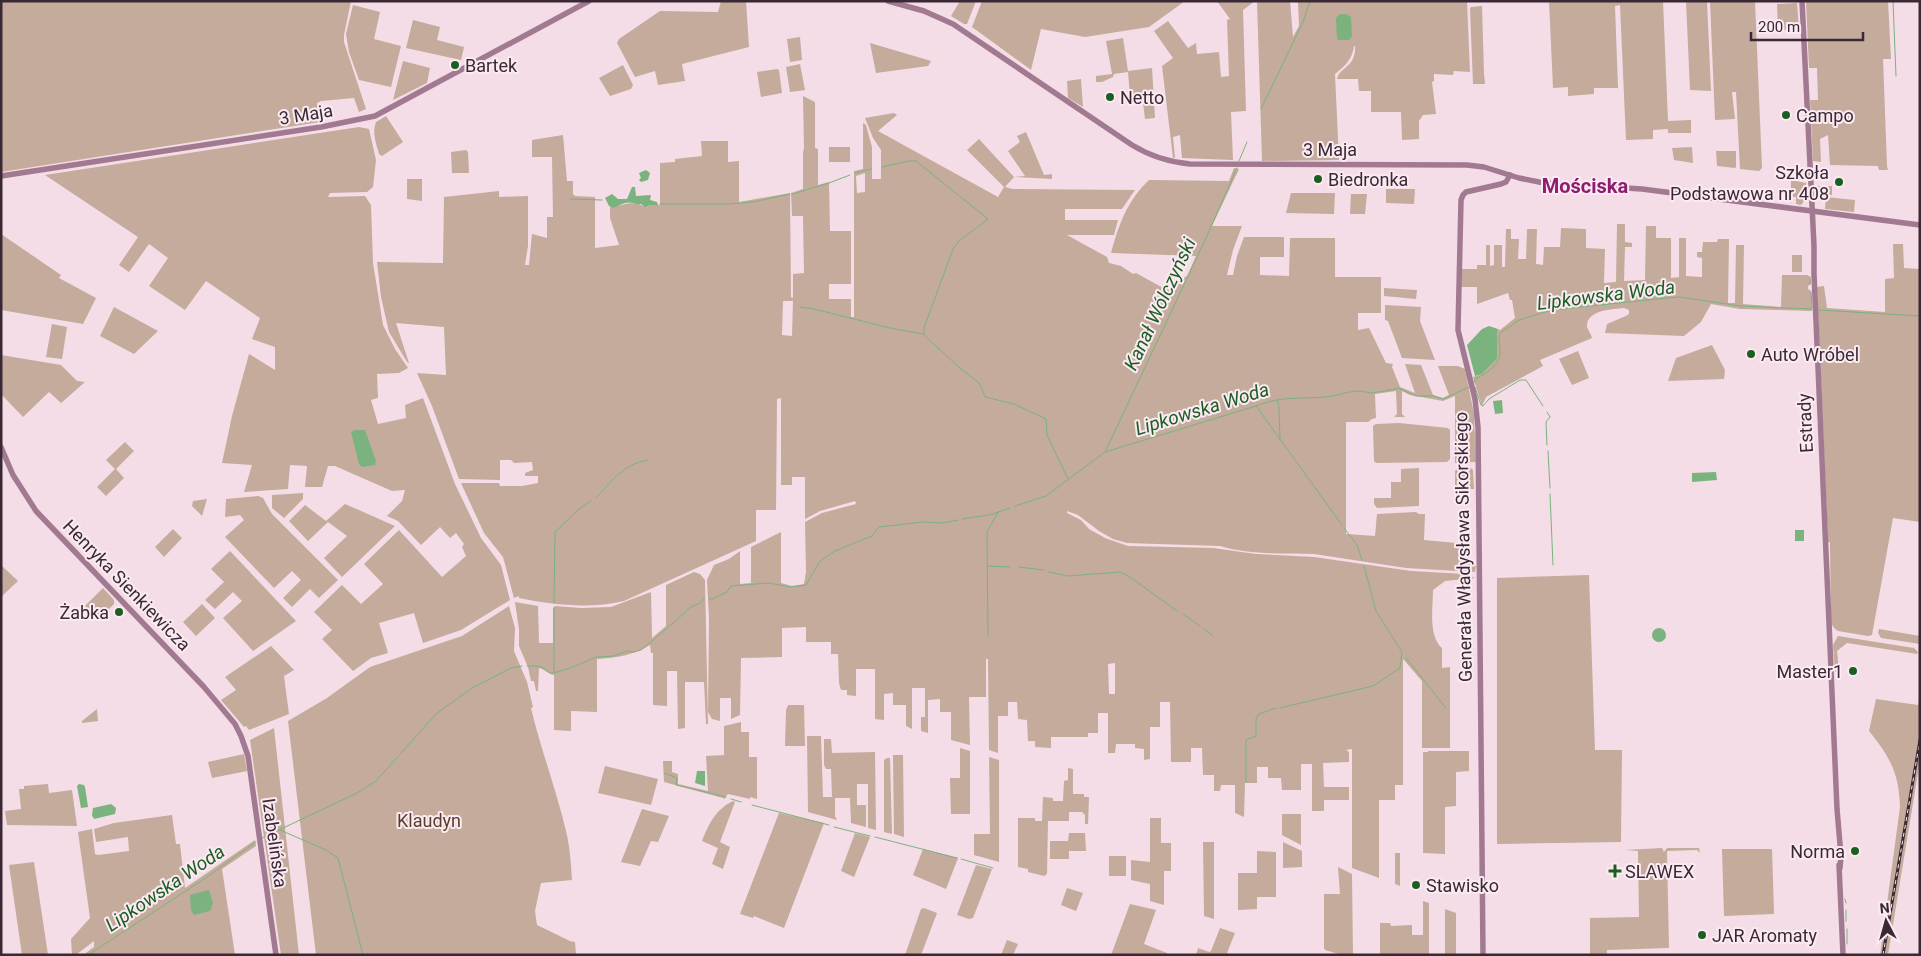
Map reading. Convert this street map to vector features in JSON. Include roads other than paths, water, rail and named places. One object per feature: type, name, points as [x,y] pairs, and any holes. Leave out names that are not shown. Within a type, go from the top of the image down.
[{"type":"main road","name":"3 Maja","points":[[1,176],[321,127],[375,116],[589,1]]},
{"type":"main road","name":"3 Maja","points":[[888,1],[924,11],[953,24],[1132,145],[1164,160],[1190,164],[1467,165],[1484,167],[1544,183],[1642,189],[1920,225]]},
{"type":"main road","name":"Estrady","points":[[1802,1],[1839,843],[1837,856],[1840,868],[1844,955]]},
{"type":"main road","name":"Generała Władysława Sikorskiego","points":[[1482,955],[1478,427],[1475,399],[1460,344],[1458,326],[1461,200],[1466,192],[1502,184],[1506,182],[1510,175]]},
{"type":"main road","name":"Henryka Sienkiewicza","points":[[1,447],[13,475],[36,511],[228,713],[241,736]]},
{"type":"main road","name":"Izabelińska","points":[[241,736],[249,762],[276,955]]},
{"type":"waterway","name":"Kanał Wólczyński","points":[[1261,109],[1303,22],[1310,1]]},
{"type":"waterway","points":[[1893,1],[1896,76]]},
{"type":"waterway","name":"Kanał Wólczyński","points":[[1239,161],[1247,142]]},
{"type":"waterway","points":[[882,167],[916,161],[988,219],[959,241],[953,249],[924,328],[924,335],[980,384],[985,397],[1014,404],[1046,419],[1047,435],[1068,479]]},
{"type":"waterway","name":"Kanał Wólczyński","points":[[1106,450],[1237,168]]},
{"type":"waterway","points":[[855,173],[871,169]]},
{"type":"waterway","points":[[793,194],[850,175]]},
{"type":"waterway","points":[[660,204],[728,204],[753,202],[790,194]]},
{"type":"waterway","points":[[570,199],[602,200]]},
{"type":"waterway","name":"Lipkowska Woda","points":[[1474,383],[1475,379],[1487,372],[1498,361],[1500,333],[1519,320],[1552,310],[1679,297],[1741,306],[1812,309],[1811,292]]},
{"type":"waterway","points":[[800,307],[923,334]]},
{"type":"waterway","name":"Lipkowska Woda","points":[[1819,310],[1920,316]]},
{"type":"waterway","points":[[1475,387],[1483,406],[1489,399],[1520,380],[1526,380],[1543,406]]},
{"type":"waterway","name":"Lipkowska Woda","points":[[1015,506],[1046,496],[1105,452],[1265,403],[1282,399],[1329,396],[1356,391],[1372,393],[1398,388],[1416,396],[1434,396],[1443,399],[1469,387]]},
{"type":"waterway","points":[[1277,399],[1280,440]]},
{"type":"waterway","points":[[1256,406],[1342,525]]},
{"type":"waterway","points":[[1547,412],[1550,417],[1546,422],[1547,445]]},
{"type":"waterway","points":[[1548,451],[1550,488]]},
{"type":"waterway","points":[[596,498],[625,469],[648,460]]},
{"type":"waterway","points":[[1550,494],[1553,565]]},
{"type":"waterway","points":[[554,603],[555,532],[579,509],[591,501]]},
{"type":"waterway","name":"Lipkowska Woda","points":[[962,519],[989,515],[1010,508]]},
{"type":"waterway","points":[[988,635],[987,532],[998,512]]},
{"type":"waterway","name":"Lipkowska Woda","points":[[709,599],[727,592],[731,586],[769,583],[790,587],[806,585],[820,561],[835,551],[872,536],[879,527],[922,522],[942,523],[958,520]]},
{"type":"waterway","points":[[1344,528],[1357,545],[1362,560]]},
{"type":"waterway","points":[[988,566],[1010,567]]},
{"type":"waterway","points":[[1280,708],[1373,686],[1400,668],[1402,652],[1376,611],[1364,566]]},
{"type":"waterway","points":[[1019,567],[1044,570]]},
{"type":"waterway","points":[[1049,572],[1068,576],[1120,572],[1130,577],[1177,611]]},
{"type":"waterway","name":"Lipkowska Woda","points":[[527,666],[537,666],[544,668],[550,673],[554,673],[596,657],[614,656],[627,651],[641,650],[689,608],[704,599]]},
{"type":"waterway","points":[[554,608],[554,672]]},
{"type":"waterway","points":[[1183,614],[1200,626]]},
{"type":"waterway","points":[[1204,629],[1213,636]]},
{"type":"waterway","points":[[1406,658],[1446,708]]},
{"type":"waterway","name":"Lipkowska Woda","points":[[262,838],[357,793],[376,781],[436,714],[472,688],[511,668],[522,666]]},
{"type":"waterway","points":[[1246,782],[1246,740],[1256,736],[1256,719],[1259,714],[1276,708]]},
{"type":"waterway","points":[[664,773],[677,778],[676,785],[726,797]]},
{"type":"waterway","points":[[731,799],[741,802]]},
{"type":"waterway","points":[[752,805],[829,825]]},
{"type":"waterway","points":[[834,827],[870,836]]},
{"type":"waterway","points":[[280,830],[326,850],[338,858],[363,955]]},
{"type":"waterway","points":[[875,837],[957,858]]},
{"type":"waterway","name":"Lipkowska Woda","points":[[88,955],[204,879],[256,842]]},
{"type":"waterway","points":[[961,859],[993,868]]},
{"type":"waterway","points":[[1845,899],[1846,903]]},
{"type":"waterway","points":[[1846,910],[1846,921]]},
{"type":"waterway","points":[[1847,929],[1847,944]]},
{"type":"railway","points":[[1883,955],[1920,740]]},
{"type":"place","name":"Bartek","points":[[455,65]]},
{"type":"place","name":"Netto","points":[[1110,97]]},
{"type":"place","name":"Campo","points":[[1786,115]]},
{"type":"place","name":"Biedronka","points":[[1318,179]]},
{"type":"place","name":"Szkoła Podstawowa nr 408","points":[[1839,182]]},
{"type":"place","name":"Auto Wróbel","points":[[1751,354]]},
{"type":"place","name":"Żabka","points":[[119,612]]},
{"type":"place","name":"Master1","points":[[1853,671]]},
{"type":"place","name":"Norma","points":[[1855,851]]},
{"type":"place","name":"SLAWEX","points":[[1615,871]]},
{"type":"place","name":"Stawisko","points":[[1416,885]]},
{"type":"place","name":"JAR Aromaty","points":[[1702,935]]},
{"type":"district","name":"Mościska","points":[[1585,186]]},
{"type":"park label","name":"Klaudyn","points":[[429,820]]}]
